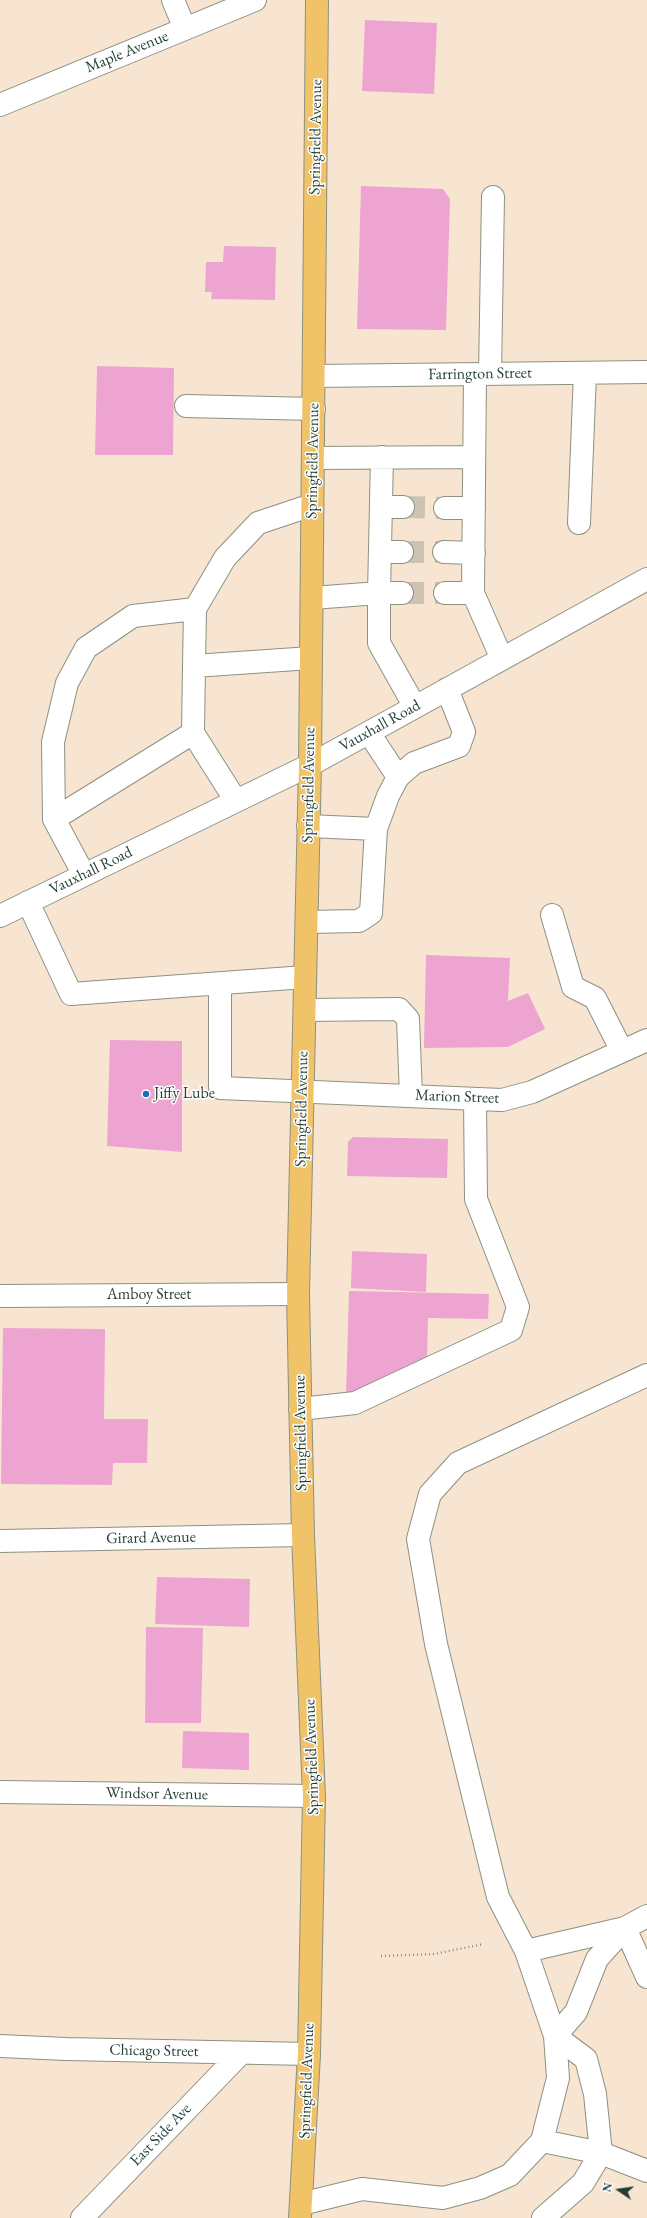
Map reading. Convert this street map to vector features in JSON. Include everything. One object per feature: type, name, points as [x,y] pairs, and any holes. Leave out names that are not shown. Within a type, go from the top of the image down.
[{"type":"main road","name":"Springfield Avenue","points":[[306,2213],[314,1796],[303,1535],[298,1294],[310,765],[317,0]]},
{"type":"street","points":[[173,0],[185,29]]},
{"type":"street","name":"Maple Avenue","points":[[0,105],[255,0]]},
{"type":"street","points":[[493,197],[482,374],[474,457],[473,593],[502,659]]},
{"type":"street","points":[[579,523],[585,372]]},
{"type":"street","name":"Farrington Street","points":[[314,376],[647,372]]},
{"type":"street","points":[[186,406],[314,409]]},
{"type":"street","points":[[382,457],[379,643],[415,707]]},
{"type":"street","points":[[313,458],[474,457]]},
{"type":"street","points":[[236,801],[192,733],[196,609],[225,558],[258,523],[312,505]]},
{"type":"street","points":[[381,507],[403,507]]},
{"type":"street","points":[[445,508],[474,508]]},
{"type":"street","points":[[380,552],[402,552]]},
{"type":"street","points":[[444,552],[474,553]]},
{"type":"street","name":"Vauxhall Road","points":[[0,916],[310,765],[647,579]]},
{"type":"street","points":[[312,598],[380,593],[402,593]]},
{"type":"street","points":[[445,593],[473,593]]},
{"type":"street","points":[[84,875],[54,819],[53,742],[67,683],[86,648],[133,616],[196,609]]},
{"type":"street","points":[[194,666],[311,658]]},
{"type":"street","points":[[307,922],[360,921],[371,913],[376,830],[388,796],[398,777],[414,763],[459,746],[464,732],[447,689]]},
{"type":"street","points":[[369,732],[398,777]]},
{"type":"street","points":[[54,819],[192,733]]},
{"type":"street","points":[[308,826],[376,830]]},
{"type":"street","points":[[28,902],[71,994],[306,977]]},
{"type":"street","points":[[552,915],[573,987],[595,998],[622,1051]]},
{"type":"street","name":"Marion Street","points":[[220,984],[220,1088],[502,1100],[532,1092],[647,1040]]},
{"type":"street","points":[[305,1010],[399,1009],[408,1019],[411,1096]]},
{"type":"street","points":[[300,1408],[355,1403],[511,1330],[518,1307],[476,1199],[475,1099]]},
{"type":"street","name":"Amboy Street","points":[[0,1296],[298,1294]]},
{"type":"street","points":[[306,2213],[362,2189],[443,2198],[480,2188],[510,2175],[542,2141],[558,2078],[555,2036],[526,1950],[498,1897],[436,1644],[418,1540],[430,1494],[458,1463],[647,1375]]},
{"type":"street","name":"Girard Avenue","points":[[0,1541],[303,1535]]},
{"type":"street","name":"Windsor Avenue","points":[[0,1792],[314,1796]]},
{"type":"street","points":[[526,1950],[625,1928],[647,1916]]},
{"type":"street","points":[[625,1928],[647,1977]]},
{"type":"street","points":[[555,2036],[576,2012],[597,1959],[625,1928]]},
{"type":"street","points":[[543,2218],[583,2183],[601,2153],[595,2094],[586,2060],[555,2036]]},
{"type":"street","name":"Chicago Street","points":[[0,2046],[66,2050],[309,2054]]},
{"type":"street","name":"East Side Ave","points":[[82,2218],[241,2053]]},
{"type":"street","points":[[542,2141],[601,2153],[647,2171]]},
{"type":"path","points":[[381,1956],[434,1954],[484,1944]]},
{"type":"building","points":[[365,20],[437,23],[434,94],[362,91]]},
{"type":"building","points":[[361,186],[443,189],[450,199],[446,330],[357,329]]},
{"type":"building","points":[[224,246],[276,247],[275,300],[211,299],[212,292],[205,292],[206,262],[223,262]]},
{"type":"building","points":[[97,366],[174,368],[173,455],[95,455]]},
{"type":"building","points":[[426,955],[510,958],[508,1001],[528,993],[545,1029],[508,1047],[424,1048]]},
{"type":"building","name":"Jiffy Lube","points":[[110,1040],[182,1041],[182,1152],[107,1146]]},
{"type":"building","points":[[353,1137],[448,1139],[447,1178],[347,1176],[348,1142]]},
{"type":"building","points":[[352,1251],[427,1254],[426,1292],[351,1288]]},
{"type":"building","points":[[349,1291],[489,1294],[488,1319],[428,1318],[427,1360],[346,1395]]},
{"type":"building","points":[[3,1328],[105,1329],[104,1419],[148,1419],[147,1463],[113,1463],[112,1485],[1,1484]]},
{"type":"building","points":[[157,1577],[250,1579],[249,1627],[155,1624]]},
{"type":"building","points":[[146,1627],[203,1628],[201,1723],[145,1723]]},
{"type":"building","points":[[183,1731],[249,1733],[249,1770],[182,1768]]},
{"type":"tunnel","points":[[403,507],[445,508]]},
{"type":"tunnel","points":[[402,552],[444,552]]},
{"type":"tunnel","points":[[402,593],[445,593]]},
{"type":"place","name":"Jiffy Lube","points":[[146,1094]]}]
